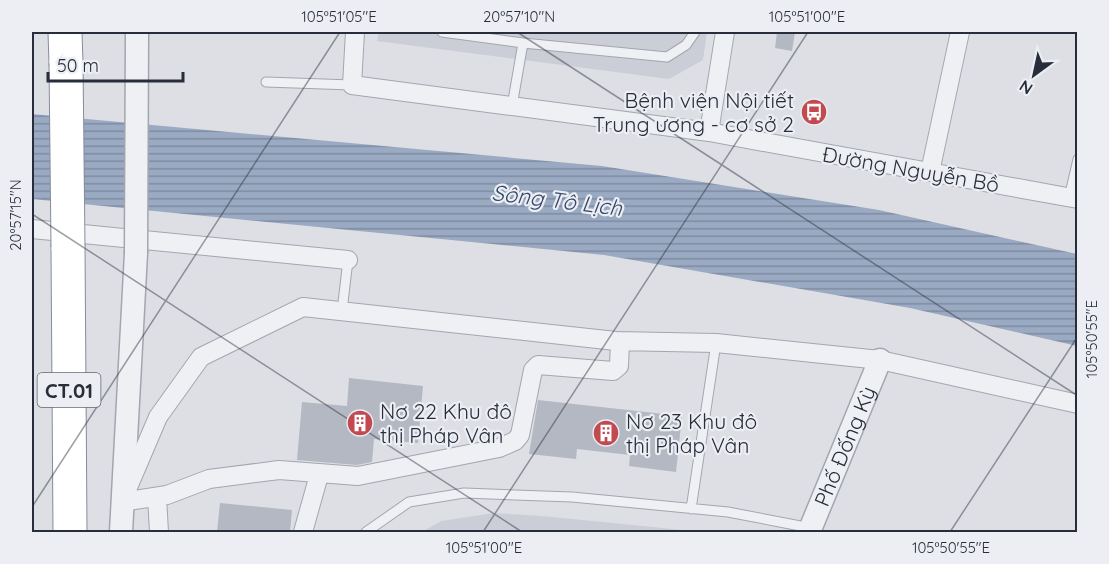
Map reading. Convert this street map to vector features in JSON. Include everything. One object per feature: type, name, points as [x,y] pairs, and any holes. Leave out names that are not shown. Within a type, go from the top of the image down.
[{"type":"highway","name":"CT.01","points":[[65,32],[70,532]]},
{"type":"street","points":[[121,532],[136,253],[137,32]]},
{"type":"street","points":[[352,85],[355,32]]},
{"type":"street","points":[[710,132],[725,32]]},
{"type":"street","points":[[930,172],[960,32]]},
{"type":"street","name":"Đường Nguyễn Bồ","points":[[352,85],[710,132],[1073,199]]},
{"type":"street","points":[[32,229],[348,260]]},
{"type":"street","points":[[122,502],[158,417],[201,357],[303,306],[620,342],[716,343],[880,360],[1077,404]]},
{"type":"street","points":[[122,502],[157,497],[221,477],[279,470],[358,476],[498,448],[515,441],[523,424],[533,370],[538,365],[613,371],[619,366],[620,342]]},
{"type":"street","name":"Phố Đống Kỳ","points":[[810,530],[880,360]]},
{"type":"street","points":[[303,532],[319,474]]},
{"type":"street","points":[[157,497],[159,532]]},
{"type":"lane","points":[[442,32],[523,43],[667,57],[686,45],[694,32]]},
{"type":"lane","points":[[512,106],[523,43]]},
{"type":"lane","points":[[266,82],[352,85]]},
{"type":"lane","points":[[1073,199],[1077,159]]},
{"type":"lane","points":[[342,311],[348,260]]},
{"type":"lane","points":[[691,509],[716,343]]},
{"type":"lane","points":[[366,532],[409,502],[464,493],[572,497],[728,512],[810,530]]},
{"type":"shaded area","points":[[379,32],[707,32],[703,60],[669,79],[377,41]]},
{"type":"shaded area","points":[[494,513],[703,532],[422,532],[441,521]]},
{"type":"water","name":"Sông Tô Lịch","points":[[32,114],[602,166],[879,210],[1077,254],[1077,346],[910,308],[604,255],[32,199]]},
{"type":"building","points":[[777,32],[795,32],[792,51],[775,48]]},
{"type":"building","name":"Nơ 22 Khu đô thị Pháp Vân","points":[[349,378],[423,386],[418,443],[374,439],[372,462],[357,465],[297,460],[302,402],[347,406]]},
{"type":"building","name":"Nơ 23 Khu đô thị Pháp Vân","points":[[538,400],[682,416],[676,472],[629,466],[630,455],[577,449],[576,459],[529,454]]},
{"type":"building","points":[[220,503],[292,510],[290,532],[217,532]]},
{"type":"place","name":"Bệnh viện Nội tiết Trung ương - cơ sở 2","points":[[814,112]]},
{"type":"place","name":"Nơ 22 Khu đô thị Pháp Vân","points":[[360,423]]},
{"type":"place","name":"Nơ 23 Khu đô thị Pháp Vân","points":[[606,433]]}]
